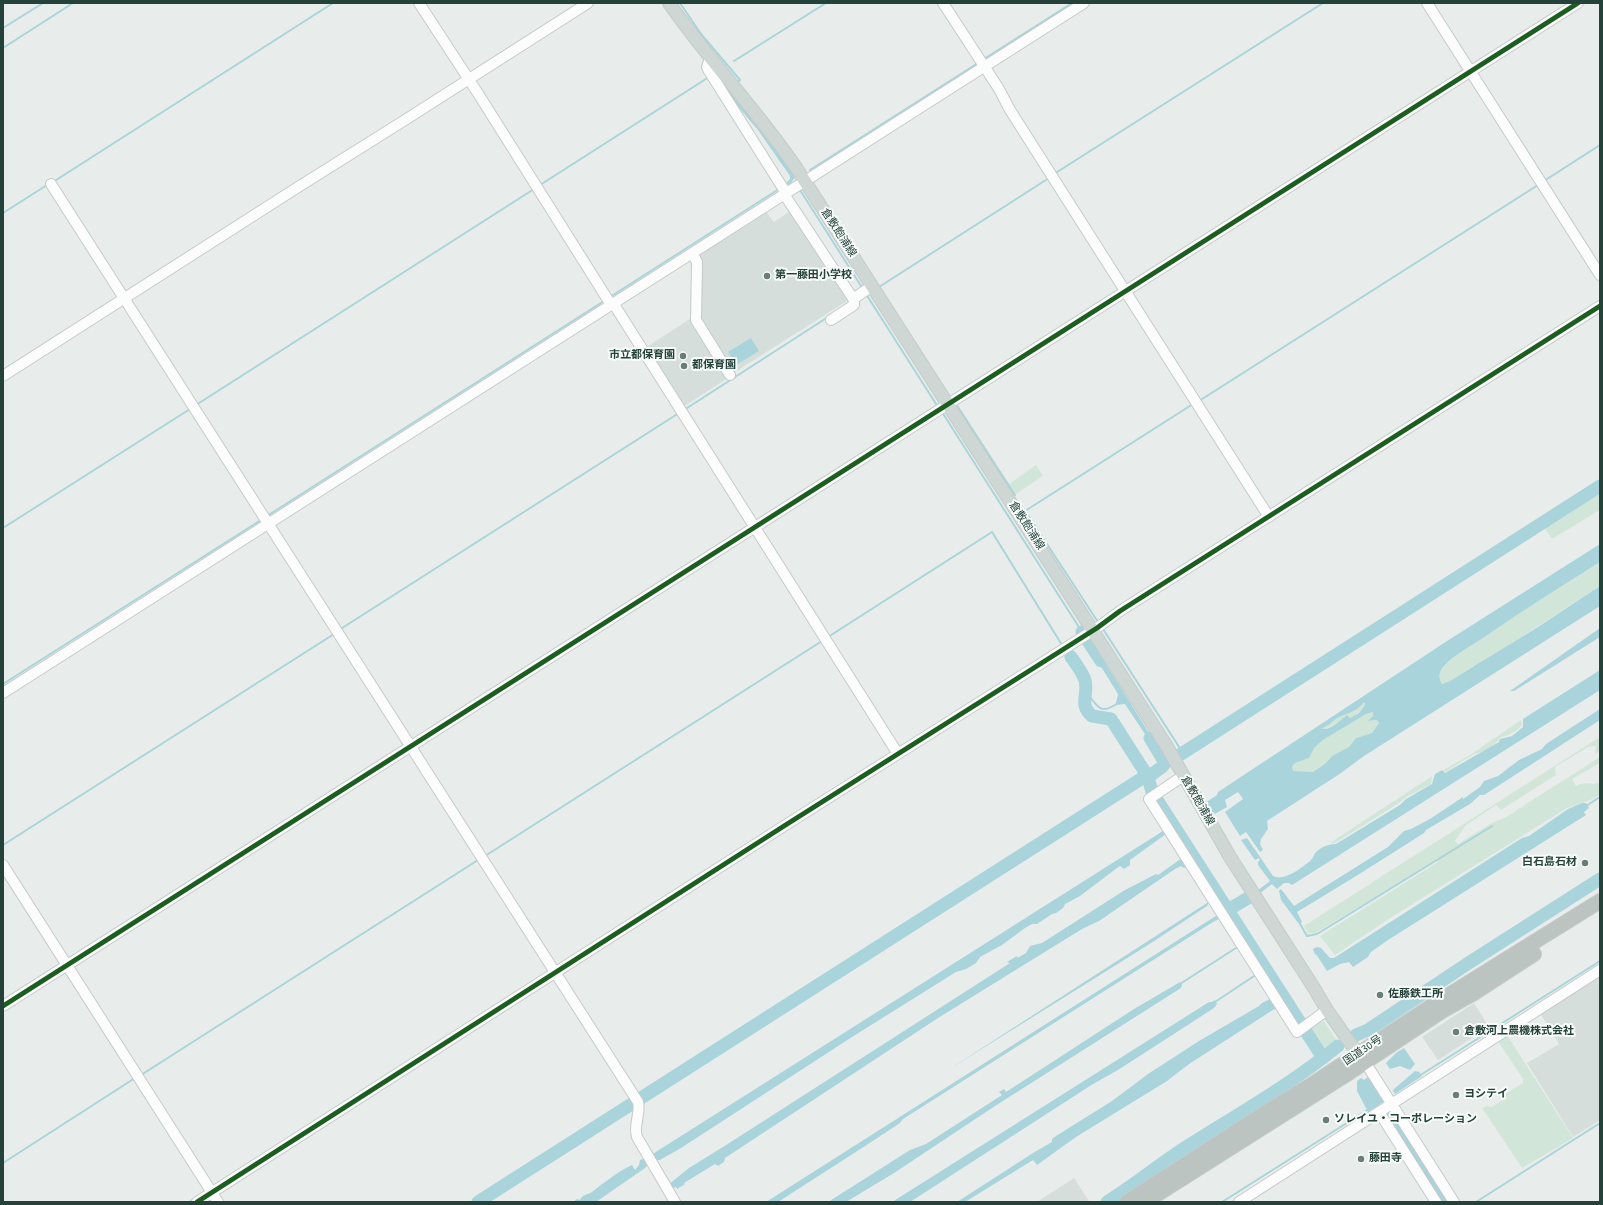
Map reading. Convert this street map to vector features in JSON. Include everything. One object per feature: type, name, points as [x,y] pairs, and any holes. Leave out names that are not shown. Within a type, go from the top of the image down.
[{"type":"highway","name":"国道30号","points":[[1145,1202],[1361,1058],[1436,1003],[1600,901]]},
{"type":"highway","name":"国道30号","points":[[1127,1202],[1361,1058],[1474,993],[1600,912]]},
{"type":"main road","name":"倉敷飽浦線","points":[[670,3],[710,58],[767,126],[804,181],[866,290],[1166,745],[1230,857],[1327,1010],[1361,1058]]},
{"type":"street","points":[[419,3],[619,313],[898,754]]},
{"type":"street","points":[[3,376],[123,296],[467,77],[588,3]]},
{"type":"street","points":[[942,3],[999,89],[1010,110],[1268,514]]},
{"type":"street","points":[[3,693],[692,253],[784,190],[804,181],[982,63],[1084,3]]},
{"type":"street","points":[[1426,3],[1600,275]]},
{"type":"street","points":[[3,1006],[943,408],[1124,288],[1578,3]]},
{"type":"street","points":[[710,58],[708,67],[709,71],[853,299],[854,305],[831,320]]},
{"type":"street","points":[[51,184],[636,1100],[639,1111],[635,1131],[637,1137],[675,1202]]},
{"type":"street","points":[[692,253],[697,262],[696,320],[730,375]]},
{"type":"street","points":[[853,299],[866,290]]},
{"type":"street","points":[[197,1202],[210,1190],[553,971],[1092,631],[1268,514],[1600,306]]},
{"type":"street","points":[[1183,776],[1149,799],[1297,1032],[1327,1010]]},
{"type":"street","points":[[3,865],[218,1202]]},
{"type":"street","points":[[1244,1200],[1600,970]]},
{"type":"street","points":[[1361,1058],[1392,1103],[1454,1202]]},
{"type":"street","points":[[1379,1112],[1436,1202]]},
{"type":"shaded area","name":"第一藤田小学校","points":[[792,210],[850,299],[735,372],[704,324],[700,314],[700,253],[765,211],[774,222]]},
{"type":"shaded area","points":[[690,319],[728,378],[683,407],[645,348]]},
{"type":"shaded area","points":[[1600,975],[1600,1120],[1573,1137],[1527,1063],[1559,1044],[1540,1013]]},
{"type":"shaded area","name":"倉敷河上農機株式会社","points":[[1474,1003],[1489,1027],[1438,1060],[1422,1037]]},
{"type":"shaded area","points":[[1074,1178],[1089,1201],[1037,1202]]},
{"type":"green space","points":[[1036,465],[1043,476],[1016,494],[1009,484]]},
{"type":"green space","points":[[1600,489],[1600,510],[1552,539],[1543,525]]},
{"type":"green space","points":[[1600,562],[1600,586],[1481,663],[1442,684],[1440,675],[1443,667],[1460,652]]},
{"type":"green space","points":[[1364,702],[1365,705],[1354,716],[1344,718],[1341,722],[1322,730],[1321,729],[1329,725],[1334,719],[1358,708]]},
{"type":"green space","points":[[1373,712],[1373,716],[1369,721],[1377,720],[1379,723],[1372,733],[1356,738],[1350,747],[1332,756],[1326,763],[1313,772],[1293,772],[1292,767],[1295,763],[1308,758],[1314,748],[1323,740],[1366,714]]},
{"type":"green space","points":[[1521,720],[1522,725],[1518,729],[1501,737],[1489,748],[1474,754],[1445,772],[1443,770],[1470,755]]},
{"type":"green space","points":[[1600,737],[1600,751],[1595,754],[1595,746],[1588,747],[1555,767],[1556,775],[1501,810],[1496,805],[1466,825],[1455,841],[1458,844],[1492,823],[1506,817],[1600,757],[1600,763],[1572,779],[1576,786],[1600,782],[1600,795],[1567,808],[1387,920],[1335,955],[1320,936],[1438,862],[1438,860],[1315,933],[1308,933],[1304,926]]},
{"type":"green space","points":[[1432,776],[1431,784],[1408,796],[1335,843],[1330,843]]},
{"type":"green space","points":[[1322,1018],[1337,1041],[1321,1050],[1307,1028]]},
{"type":"green space","points":[[1507,1035],[1573,1138],[1522,1168],[1482,1108],[1487,1106],[1492,1107],[1506,1098],[1505,1094],[1523,1083],[1523,1079],[1498,1041]]},
{"type":"water","points":[[728,86],[795,177],[791,183],[787,185],[786,183],[790,179],[790,176],[758,130],[724,90]]},
{"type":"water","points":[[751,338],[759,351],[736,365],[728,352]]},
{"type":"water","points":[[1600,544],[1600,562],[1455,656],[1442,669],[1440,673],[1440,680],[1442,684],[1450,681],[1538,627],[1600,586],[1600,606],[1364,756],[1341,773],[1267,821],[1268,829],[1261,839],[1260,844],[1263,850],[1260,852],[1246,832],[1240,836],[1225,812],[1243,799],[1238,792],[1225,800],[1227,807],[1213,815],[1205,803],[1217,795],[1218,792],[1447,641]],"holes":[[[1364,702],[1365,705],[1359,713],[1350,718],[1347,715],[1332,727],[1321,729],[1337,718],[1359,708]],[[1373,712],[1373,716],[1368,721],[1377,720],[1379,723],[1372,733],[1356,738],[1349,747],[1332,756],[1326,763],[1313,772],[1293,771],[1292,767],[1295,763],[1309,758],[1314,748],[1323,740],[1366,714]]]},
{"type":"water","points":[[1600,628],[1600,637],[1514,691],[1510,691]]},
{"type":"water","points":[[1092,645],[1103,659],[1161,752],[1158,754],[1125,704],[1117,705],[1118,694],[1090,649]]},
{"type":"water","points":[[1068,649],[1074,651],[1083,663],[1081,666],[1083,669],[1079,672],[1065,651]]},
{"type":"water","points":[[1600,670],[1600,690],[1292,885],[1289,883],[1284,883],[1277,889],[1272,884],[1259,894],[1257,891],[1270,881],[1258,865],[1260,860],[1259,858],[1255,860],[1241,840],[1247,838],[1273,876],[1282,877],[1293,873],[1311,860],[1315,853],[1320,849],[1328,845],[1336,844],[1432,784],[1435,774],[1442,770],[1445,773],[1499,742],[1500,739],[1512,736],[1523,727],[1523,719]]},
{"type":"water","points":[[1600,709],[1600,720],[1484,795],[1480,795],[1470,804],[1426,830],[1424,833],[1297,912],[1302,922],[1299,924],[1281,900],[1279,891],[1281,889],[1294,906],[1388,847],[1404,831],[1430,819],[1463,797],[1463,799],[1480,787],[1484,781],[1498,776],[1519,760],[1542,749],[1546,744]]},
{"type":"water","points":[[1582,803],[1586,803],[1589,808],[1584,812],[1586,815],[1388,940],[1371,952],[1368,957],[1353,967],[1349,962],[1340,964],[1327,971],[1316,954],[1315,955],[1313,949],[1317,947],[1321,948],[1330,958],[1334,958],[1522,838],[1529,836],[1568,809]]},
{"type":"water","points":[[1163,831],[1166,834],[1130,860],[1130,865],[1124,869],[1120,866],[1080,896],[1065,904],[1063,908],[1056,913],[1037,924],[1032,924],[1025,928],[1002,945],[980,957],[976,963],[966,969],[956,972],[852,1037],[681,1148],[660,1160],[653,1160],[651,1155]]},
{"type":"water","points":[[1182,858],[1188,866],[1184,868],[1181,866],[1175,869],[1099,921],[1082,929],[938,1018],[725,1158],[724,1162],[718,1166],[715,1164],[677,1189],[676,1187],[670,1189],[668,1185],[689,1168],[1010,963],[1007,962],[1026,953],[1030,946],[1042,943],[1125,890],[1156,874],[1158,875]]},
{"type":"water","points":[[1210,901],[1207,906],[1148,945],[948,1070]]},
{"type":"water","points":[[1219,914],[1221,918],[903,1119],[900,1123],[778,1202],[766,1202]]},
{"type":"water","points":[[1180,982],[1182,985],[1181,988],[995,1106],[894,1173],[846,1202],[828,1202],[910,1150],[926,1144],[1002,1095],[999,1092],[1004,1089],[1006,1092],[1134,1009]]},
{"type":"water","points":[[1270,999],[1276,1008],[1189,1064],[1167,1081],[1076,1137],[1037,1165],[1033,1160],[965,1202],[957,1202],[1052,1142],[1052,1139],[1056,1136],[1112,1101],[1148,1074],[1199,1041]]},
{"type":"water","points":[[1215,1000],[1217,1004],[1214,1008],[910,1202],[892,1202],[1209,1002]]},
{"type":"water","points":[[1404,1048],[1415,1064],[1410,1070],[1400,1066],[1390,1069],[1386,1063],[1396,1053]]},
{"type":"water","points":[[1415,1071],[1419,1072],[1422,1076],[1395,1094],[1393,1091],[1394,1089]]},
{"type":"water","points":[[1368,1077],[1381,1098],[1385,1101],[1368,1112],[1357,1091],[1357,1081],[1361,1078],[1364,1080]]},
{"type":"water","points":[[646,1158],[649,1163],[645,1168],[596,1202],[573,1202],[577,1199],[580,1200],[611,1177],[632,1165],[635,1170],[639,1165],[640,1160]]},
{"type":"waterway","points":[[3,28],[43,3]]},
{"type":"waterway","points":[[3,48],[73,3]]},
{"type":"waterway","points":[[53,182],[333,3]]},
{"type":"waterway","points":[[680,3],[701,34],[740,80],[737,83]]},
{"type":"waterway","points":[[734,61],[826,3]]},
{"type":"waterway","points":[[984,59],[1072,3]]},
{"type":"waterway","points":[[1054,174],[1323,3]]},
{"type":"waterway","points":[[810,170],[978,63]]},
{"type":"waterway","points":[[540,185],[709,77]]},
{"type":"waterway","points":[[1544,181],[1600,145]]},
{"type":"waterway","points":[[879,287],[1049,178]]},
{"type":"waterway","points":[[3,213],[47,185]]},
{"type":"waterway","points":[[1199,401],[1538,185]]},
{"type":"waterway","points":[[196,405],[534,189]]},
{"type":"waterway","points":[[610,297],[779,189]]},
{"type":"waterway","points":[[800,190],[863,289]]},
{"type":"waterway","points":[[866,294],[938,407]]},
{"type":"waterway","points":[[267,516],[604,301]]},
{"type":"waterway","points":[[684,410],[828,317]]},
{"type":"waterway","points":[[956,404],[1015,495]]},
{"type":"waterway","points":[[1025,511],[1193,404]]},
{"type":"waterway","points":[[3,528],[190,409]]},
{"type":"waterway","points":[[942,412],[1082,632]]},
{"type":"waterway","points":[[339,630],[679,413]]},
{"type":"waterway","points":[[1178,756],[1600,486]]},
{"type":"waterway","points":[[1024,509],[1098,622]]},
{"type":"waterway","points":[[3,684],[261,520]]},
{"type":"waterway","points":[[828,637],[992,532],[1062,645]]},
{"type":"waterway","points":[[1095,624],[1103,618]]},
{"type":"waterway","points":[[1103,629],[1183,753]]},
{"type":"waterway","points":[[1082,632],[1101,661]]},
{"type":"waterway","points":[[3,845],[334,634]]},
{"type":"waterway","points":[[485,856],[822,641]]},
{"type":"waterway","points":[[478,1202],[1144,777],[1148,777],[1111,719],[1092,716],[1088,712],[1085,703],[1085,680],[1081,671],[1071,657]]},
{"type":"waterway","points":[[1086,691],[1099,708],[1107,709],[1118,703]]},
{"type":"waterway","points":[[1150,738],[1165,763],[1148,777],[1152,792],[1323,1058]]},
{"type":"waterway","points":[[1586,806],[1600,797]]},
{"type":"waterway","points":[[1299,922],[1307,936],[1317,934],[1492,826]]},
{"type":"waterway","points":[[141,1075],[478,860]]},
{"type":"waterway","points":[[1356,1035],[1368,1030],[1467,964],[1600,879]]},
{"type":"waterway","points":[[1228,910],[1248,898]]},
{"type":"waterway","points":[[1180,984],[1236,948]]},
{"type":"waterway","points":[[1419,1076],[1600,961]]},
{"type":"waterway","points":[[1215,1002],[1254,976]]},
{"type":"waterway","points":[[1382,1021],[1385,1024]]},
{"type":"waterway","points":[[1107,1202],[1183,1149],[1282,1087],[1338,1046]]},
{"type":"waterway","points":[[3,1163],[135,1078]]},
{"type":"waterway","points":[[1222,1202],[1369,1109]]},
{"type":"waterway","points":[[1388,1115],[1443,1202]]},
{"type":"waterway","points":[[1476,1202],[1600,1123]]},
{"type":"waterway","points":[[189,1202],[194,1199]]},
{"type":"cycle path","points":[[3,1006],[1578,3]]},
{"type":"cycle path","points":[[197,1202],[784,826],[1097,628],[1120,611],[1600,306]]},
{"type":"place","name":"第一藤田小学校","points":[[767,276]]},
{"type":"place","name":"市立都保育園","points":[[683,356]]},
{"type":"place","name":"都保育園","points":[[684,366]]},
{"type":"place","name":"白石島石材","points":[[1585,863]]},
{"type":"place","name":"佐藤鉄工所","points":[[1380,995]]},
{"type":"place","name":"倉敷河上農機株式会社","points":[[1456,1032]]},
{"type":"place","name":"ヨシテイ","points":[[1456,1095]]},
{"type":"place","name":"ソレイユ・コーポレーション","points":[[1326,1120]]},
{"type":"place","name":"藤田寺","points":[[1361,1159]]}]
